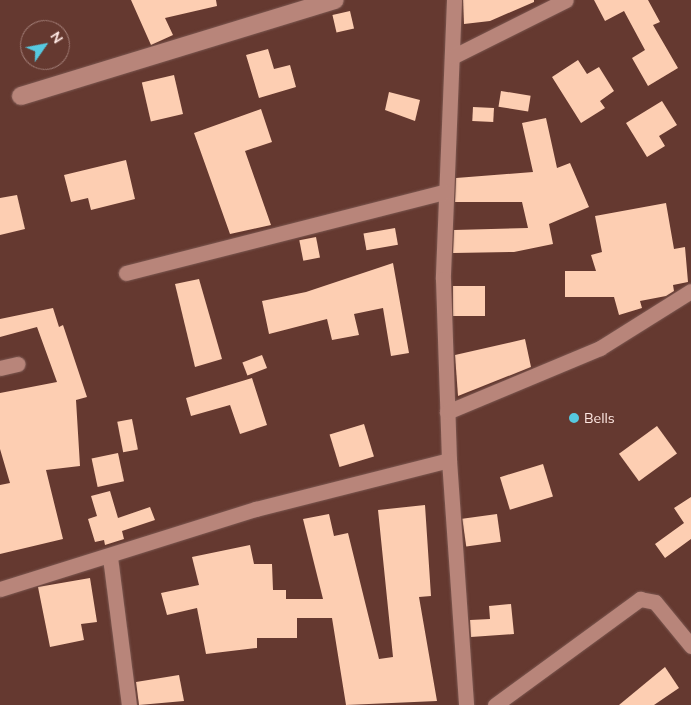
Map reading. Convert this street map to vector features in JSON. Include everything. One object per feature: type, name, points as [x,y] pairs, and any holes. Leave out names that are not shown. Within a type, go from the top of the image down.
[{"type":"street","points":[[21,96],[335,0]]},
{"type":"street","points":[[454,0],[454,56],[444,192],[447,412],[466,705]]},
{"type":"street","points":[[454,56],[566,0]]},
{"type":"street","points":[[126,273],[444,192]]},
{"type":"street","points":[[447,412],[600,348],[691,291]]},
{"type":"street","points":[[0,368],[18,364]]},
{"type":"street","points":[[0,589],[110,557],[256,509],[449,460]]},
{"type":"street","points":[[110,557],[129,705]]},
{"type":"street","points":[[495,705],[640,599],[655,602],[691,646]]},
{"type":"building","points":[[131,0],[216,0],[217,6],[165,18],[173,35],[151,45]]},
{"type":"building","points":[[463,0],[534,0],[534,2],[490,21],[464,24]]},
{"type":"building","points":[[594,0],[648,0],[660,22],[653,25],[678,68],[648,86],[632,58],[645,50],[624,11],[605,21]]},
{"type":"building","points":[[350,11],[354,29],[337,33],[332,15]]},
{"type":"building","points":[[268,49],[274,69],[290,65],[296,87],[259,98],[246,55]]},
{"type":"building","points":[[578,60],[587,74],[599,67],[614,91],[600,101],[605,108],[581,123],[552,77]]},
{"type":"building","points":[[174,75],[183,114],[151,121],[142,82]]},
{"type":"building","points":[[501,91],[531,96],[528,111],[498,107]]},
{"type":"building","points":[[389,92],[420,100],[415,121],[385,110]]},
{"type":"building","points":[[662,101],[677,125],[659,136],[665,146],[647,157],[626,123]]},
{"type":"building","points":[[473,107],[494,108],[493,122],[472,121]]},
{"type":"building","points":[[261,109],[272,142],[245,151],[271,225],[230,234],[194,133]]},
{"type":"building","points":[[546,118],[557,168],[570,163],[589,207],[549,224],[553,244],[514,252],[453,253],[454,230],[528,228],[522,202],[455,202],[456,178],[533,172],[522,123]]},
{"type":"building","points":[[126,160],[135,199],[91,210],[88,198],[71,202],[64,175]]},
{"type":"building","points":[[17,195],[25,229],[0,235],[0,198]]},
{"type":"building","points":[[666,203],[674,249],[685,247],[688,282],[673,285],[674,291],[666,296],[640,301],[642,308],[619,315],[614,297],[565,297],[565,271],[596,271],[591,255],[602,252],[595,216]]},
{"type":"building","points":[[395,228],[398,245],[366,250],[363,234]]},
{"type":"building","points":[[316,237],[320,258],[303,261],[299,240]]},
{"type":"building","points":[[393,263],[409,353],[391,356],[383,308],[354,314],[359,335],[332,340],[327,319],[269,334],[262,301],[306,292]]},
{"type":"building","points":[[199,279],[222,359],[195,367],[175,284]]},
{"type":"building","points":[[453,286],[485,286],[485,316],[453,316]]},
{"type":"building","points":[[53,308],[59,327],[63,325],[87,397],[76,400],[80,466],[46,470],[63,539],[0,554],[0,485],[10,483],[0,449],[0,393],[57,382],[37,327],[0,337],[0,319]]},
{"type":"building","points":[[525,339],[531,367],[458,396],[455,355]]},
{"type":"building","points":[[262,355],[267,368],[247,376],[242,363]]},
{"type":"building","points":[[252,378],[267,425],[240,434],[230,405],[191,416],[186,398]]},
{"type":"building","points":[[132,419],[138,449],[123,452],[117,422]]},
{"type":"building","points":[[364,424],[374,457],[340,467],[330,435]]},
{"type":"building","points":[[657,426],[677,454],[639,481],[619,454]]},
{"type":"building","points":[[118,453],[124,481],[98,487],[92,459]]},
{"type":"building","points":[[543,464],[553,497],[510,510],[500,477]]},
{"type":"building","points":[[110,491],[118,518],[150,507],[155,520],[122,531],[124,539],[105,545],[104,540],[95,542],[88,519],[97,516],[91,496]]},
{"type":"building","points":[[691,497],[691,539],[665,558],[655,544],[684,523],[674,508]]},
{"type":"building","points":[[425,505],[431,596],[419,597],[437,701],[346,705],[332,618],[297,618],[297,638],[257,638],[257,648],[206,654],[197,608],[167,615],[161,593],[199,585],[192,557],[250,545],[254,564],[272,564],[273,590],[286,590],[286,599],[323,599],[303,519],[329,514],[334,536],[348,533],[379,659],[393,657],[378,510]]},
{"type":"building","points":[[497,514],[501,542],[466,547],[462,519]]},
{"type":"building","points":[[90,578],[97,622],[81,624],[84,640],[50,647],[38,587]]},
{"type":"building","points":[[511,604],[514,634],[471,637],[470,620],[490,619],[489,606]]},
{"type":"building","points":[[665,667],[679,688],[654,705],[619,705]]},
{"type":"building","points":[[179,675],[184,701],[139,705],[136,682]]},
{"type":"place","name":"Bells","points":[[574,418]]}]
